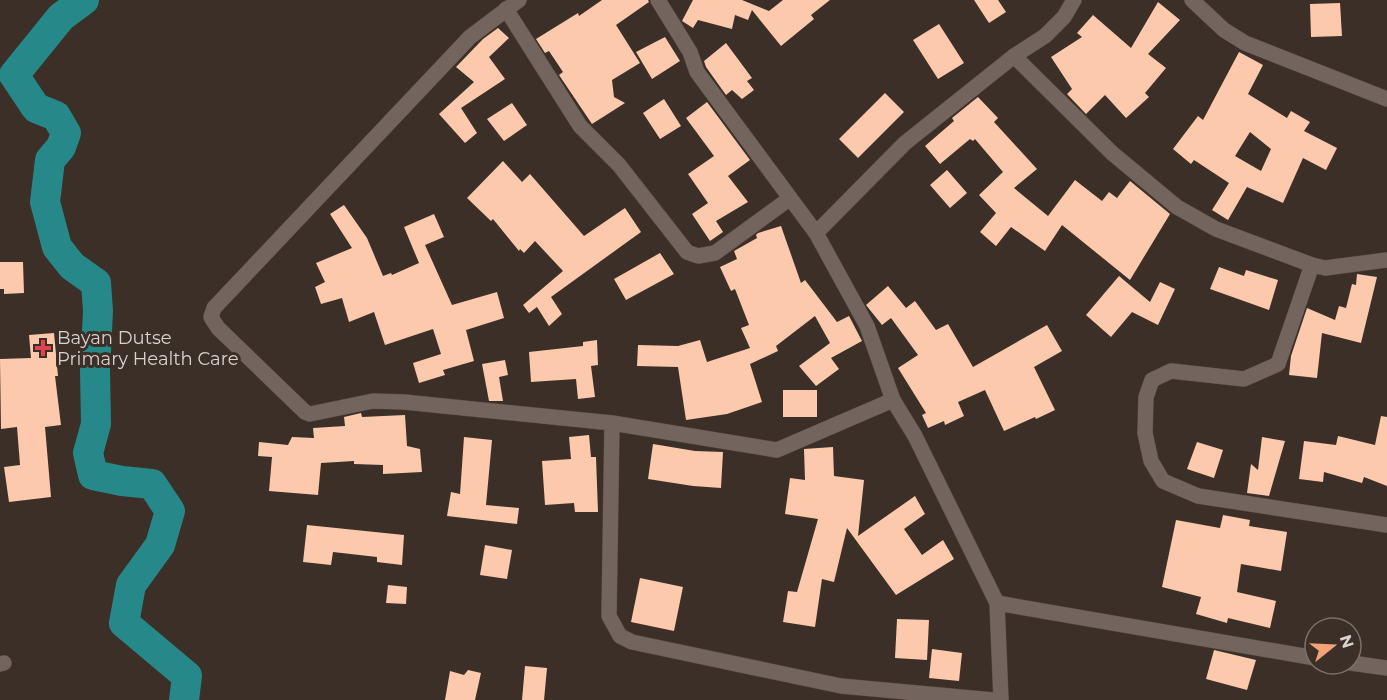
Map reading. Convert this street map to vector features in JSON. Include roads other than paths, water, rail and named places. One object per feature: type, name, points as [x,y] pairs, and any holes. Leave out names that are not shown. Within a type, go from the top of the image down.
[{"type":"street","points":[[658,0],[690,52],[698,72],[816,233],[867,326],[893,400],[915,436],[997,603],[1001,700]]},
{"type":"street","points":[[816,233],[905,143],[1014,56],[1045,36],[1064,17],[1074,0]]},
{"type":"street","points":[[1192,0],[1224,30],[1245,43],[1387,99]]},
{"type":"street","points":[[789,199],[715,253],[698,256],[687,252],[619,165],[579,126],[512,5],[470,37],[214,308],[211,317],[218,328],[304,412],[310,414],[373,401],[612,423],[777,450],[893,400]]},
{"type":"street","points":[[1014,56],[1112,153],[1177,207],[1216,229],[1325,268],[1387,260]]},
{"type":"street","points":[[1312,265],[1278,364],[1244,379],[1171,371],[1152,380],[1146,397],[1145,433],[1151,461],[1163,481],[1198,496],[1387,525]]},
{"type":"street","points":[[612,423],[609,616],[620,636],[632,642],[841,686],[993,700]]},
{"type":"street","points":[[997,603],[1303,655]]},
{"type":"street","points":[[1363,665],[1387,668]]},
{"type":"waterway","points":[[84,0],[61,17],[14,75],[36,108],[56,116],[66,133],[61,147],[50,160],[45,202],[57,247],[72,266],[96,283],[98,311],[95,371],[96,424],[88,453],[93,475],[152,484],[170,511],[160,545],[131,585],[124,623],[187,676],[184,700]]},
{"type":"place","name":"Bayan Dutse Primary Health Care","points":[[43,348]]}]
